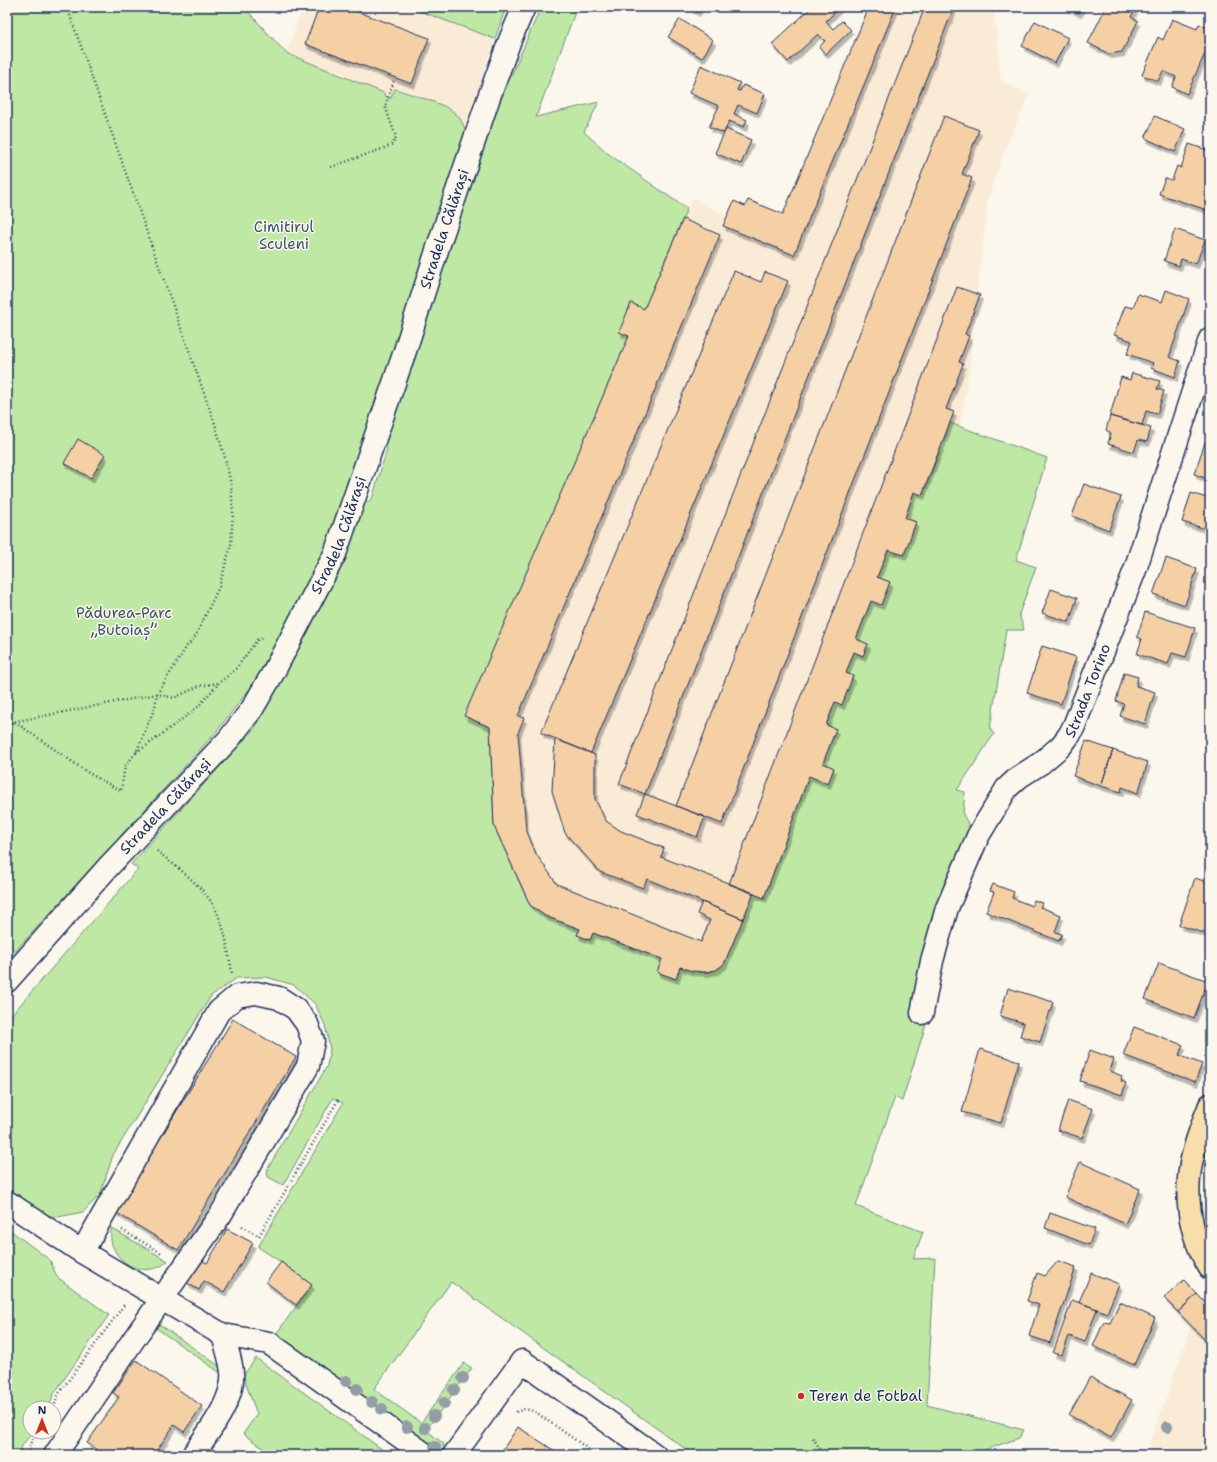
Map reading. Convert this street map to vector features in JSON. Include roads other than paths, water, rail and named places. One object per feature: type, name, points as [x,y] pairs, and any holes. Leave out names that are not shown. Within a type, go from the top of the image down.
[{"type":"main road","points":[[1210,1105],[1194,1153],[1188,1184],[1189,1206],[1193,1230],[1204,1258],[1210,1268]]},
{"type":"street","name":"Stradela Călărași","points":[[7,981],[109,866],[229,739],[252,708],[290,642],[335,554],[404,354],[439,244],[489,97],[524,7]]},
{"type":"street","name":"Strada Torino","points":[[922,1013],[932,961],[947,908],[978,836],[1007,788],[1019,777],[1041,763],[1061,746],[1074,726],[1135,570],[1210,339]]},
{"type":"street","points":[[55,1455],[221,1214],[308,1066],[313,1041],[307,1024],[296,1009],[279,998],[256,993],[237,996],[219,1012],[82,1252]]},
{"type":"street","points":[[7,1202],[82,1252],[222,1335],[269,1343],[426,1455]]},
{"type":"street","points":[[193,1455],[227,1402],[231,1387],[232,1371],[222,1335]]},
{"type":"street","points":[[454,1455],[522,1361],[655,1455]]},
{"type":"place","name":"Teren de Fotbal","points":[[801,1396]]},
{"type":"park label","name":"Cimitirul Sculeni","points":[[284,236]]},
{"type":"park label","name":"Pădurea-Parc „Butoiaș”","points":[[124,622]]}]
